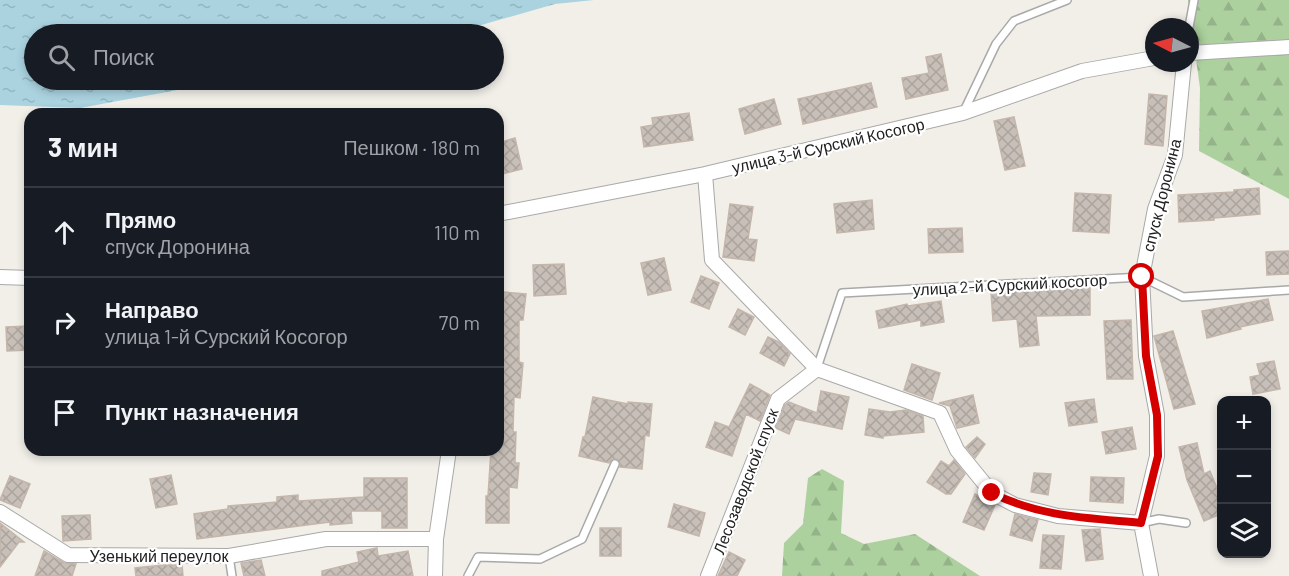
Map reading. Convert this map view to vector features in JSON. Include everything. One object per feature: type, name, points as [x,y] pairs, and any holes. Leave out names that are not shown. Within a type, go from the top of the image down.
[{"type":"street","points":[[1199,52],[1289,47]]},
{"type":"street","name":"улица 3-й Сурский Косогор","points":[[504,213],[705,174],[963,113],[1082,71],[1145,60]]},
{"type":"street","name":"спуск Доронина","points":[[1151,576],[1141,523],[1158,456],[1157,415],[1146,356],[1142,277],[1155,209],[1175,155],[1183,72]]},
{"type":"street","points":[[705,174],[712,260],[817,369],[940,413],[957,450],[992,493],[1015,505],[1058,516],[1141,523]]},
{"type":"street","points":[[0,277],[24,278]]},
{"type":"street","name":"Лесозаводской спуск","points":[[708,576],[777,399],[817,369]]},
{"type":"street","points":[[435,576],[436,539],[448,456]]},
{"type":"street","name":"Узенький переулок","points":[[0,512],[68,555],[229,556],[326,539],[436,539]]},
{"type":"lane","points":[[963,113],[996,44],[1014,21],[1067,0]]},
{"type":"lane","points":[[1191,18],[1194,0]]},
{"type":"lane","name":"улица 2-й Сурский косогор","points":[[817,369],[842,293],[1142,277],[1183,297],[1289,290]]},
{"type":"lane","points":[[468,576],[478,557],[540,560],[582,539],[615,465]]},
{"type":"lane","points":[[1141,523],[1160,519],[1186,523]]},
{"type":"lane","points":[[229,556],[232,576]]},
{"type":"green space","points":[[1188,0],[1289,0],[1289,199],[1199,151],[1199,18],[1190,18]]},
{"type":"green space","points":[[822,469],[844,481],[841,533],[864,544],[915,534],[980,576],[782,576],[784,543],[803,524],[808,478]]},
{"type":"water","points":[[0,0],[594,0],[555,4],[485,24],[24,24],[24,90],[178,90],[80,108],[0,105]]},
{"type":"building","points":[[941,54],[948,90],[906,99],[902,78],[929,73],[926,57]]},
{"type":"building","points":[[871,83],[877,107],[803,124],[798,99]]},
{"type":"building","points":[[1149,94],[1167,96],[1163,146],[1145,144]]},
{"type":"building","points":[[774,99],[781,124],[745,134],[739,109]]},
{"type":"building","points":[[689,113],[693,140],[644,147],[641,127],[653,125],[652,118]]},
{"type":"building","points":[[1014,117],[1025,166],[1005,170],[994,121]]},
{"type":"building","points":[[515,138],[522,169],[504,174],[504,141]]},
{"type":"building","points":[[1259,188],[1260,214],[1179,222],[1178,195],[1234,192],[1234,190]]},
{"type":"building","points":[[1075,193],[1111,195],[1109,233],[1073,231]]},
{"type":"building","points":[[872,200],[874,229],[837,233],[834,204]]},
{"type":"building","points":[[730,204],[753,207],[748,239],[757,240],[754,261],[723,257]]},
{"type":"building","points":[[962,228],[963,252],[929,253],[928,229]]},
{"type":"building","points":[[1289,251],[1289,274],[1267,275],[1266,252]]},
{"type":"building","points":[[664,258],[671,290],[648,295],[641,263]]},
{"type":"building","points":[[564,264],[566,294],[534,296],[533,265]]},
{"type":"building","points":[[701,276],[719,283],[709,309],[691,302]]},
{"type":"building","points":[[1090,288],[1090,315],[1036,316],[1039,345],[1020,347],[1017,319],[993,321],[991,292]]},
{"type":"building","points":[[504,292],[526,294],[523,320],[519,320],[519,362],[523,363],[520,398],[514,397],[515,463],[519,463],[517,488],[509,487],[509,523],[486,523],[486,496],[488,496],[491,456],[504,456]]},
{"type":"building","points":[[1268,299],[1273,320],[1240,327],[1241,329],[1207,338],[1202,311]]},
{"type":"building","points":[[941,301],[944,322],[921,326],[921,320],[879,328],[876,311],[907,304],[908,306]]},
{"type":"building","points":[[738,309],[754,317],[745,335],[729,327]]},
{"type":"building","points":[[1131,320],[1133,379],[1107,379],[1104,321]]},
{"type":"building","points":[[24,326],[24,350],[7,351],[6,327]]},
{"type":"building","points":[[1173,331],[1195,404],[1174,409],[1154,336]]},
{"type":"building","points":[[768,337],[779,342],[790,354],[784,366],[760,353]]},
{"type":"building","points":[[1274,361],[1280,389],[1253,394],[1250,377],[1260,375],[1257,364]]},
{"type":"building","points":[[912,364],[940,373],[932,400],[904,390]]},
{"type":"building","points":[[750,384],[770,395],[760,421],[746,414],[732,456],[706,447],[715,422],[729,427]]},
{"type":"building","points":[[821,391],[849,397],[842,429],[795,419],[789,434],[776,428],[785,405],[789,402],[817,413]]},
{"type":"building","points":[[973,395],[979,423],[957,428],[950,406],[939,403]]},
{"type":"building","points":[[593,397],[628,404],[628,402],[652,404],[649,436],[645,435],[642,469],[620,467],[617,459],[612,459],[609,463],[579,456]]},
{"type":"building","points":[[1094,399],[1097,422],[1069,426],[1065,403]]},
{"type":"building","points":[[869,409],[890,412],[906,410],[923,416],[924,432],[883,436],[883,438],[865,435]]},
{"type":"building","points":[[1132,427],[1136,449],[1106,454],[1102,432]]},
{"type":"building","points":[[977,437],[985,444],[975,458],[966,447]]},
{"type":"building","points":[[1197,443],[1204,474],[1210,471],[1217,488],[1217,516],[1204,521],[1187,480],[1179,447]]},
{"type":"building","points":[[954,460],[965,474],[951,494],[946,494],[927,482],[941,461],[949,466]]},
{"type":"building","points":[[1034,473],[1051,474],[1048,495],[1031,492]]},
{"type":"building","points":[[171,475],[177,504],[156,508],[150,479]]},
{"type":"building","points":[[10,476],[30,484],[20,508],[0,500]]},
{"type":"building","points":[[1091,477],[1124,478],[1123,503],[1090,501]]},
{"type":"building","points":[[364,478],[407,478],[407,528],[382,528],[382,511],[351,511],[352,523],[330,525],[330,522],[197,539],[194,514],[228,509],[228,506],[277,502],[277,497],[298,495],[298,501],[364,497]]},
{"type":"building","points":[[975,494],[995,505],[984,530],[963,522]]},
{"type":"building","points":[[674,504],[705,513],[699,536],[668,527]]},
{"type":"building","points":[[1015,514],[1038,520],[1032,541],[1010,535]]},
{"type":"building","points":[[90,515],[91,539],[63,541],[62,516]]},
{"type":"building","points":[[0,523],[24,542],[19,542],[0,567]]},
{"type":"building","points":[[600,528],[621,528],[621,556],[600,556]]},
{"type":"building","points":[[1100,529],[1103,559],[1086,561],[1082,530]]},
{"type":"building","points":[[1043,535],[1064,536],[1061,569],[1040,568]]},
{"type":"building","points":[[377,548],[378,556],[408,551],[413,576],[322,576],[322,571],[359,562],[357,552]]},
{"type":"building","points":[[44,551],[64,563],[76,564],[72,576],[35,576]]},
{"type":"building","points":[[729,552],[745,560],[737,576],[718,576]]},
{"type":"building","points":[[261,560],[265,576],[244,576],[241,563]]},
{"type":"building","points":[[182,565],[183,576],[136,576],[135,568]]},
{"type":"route","points":[[992,493],[1015,505],[1058,516],[1141,523],[1158,456],[1157,415],[1146,356],[1142,277]]}]
